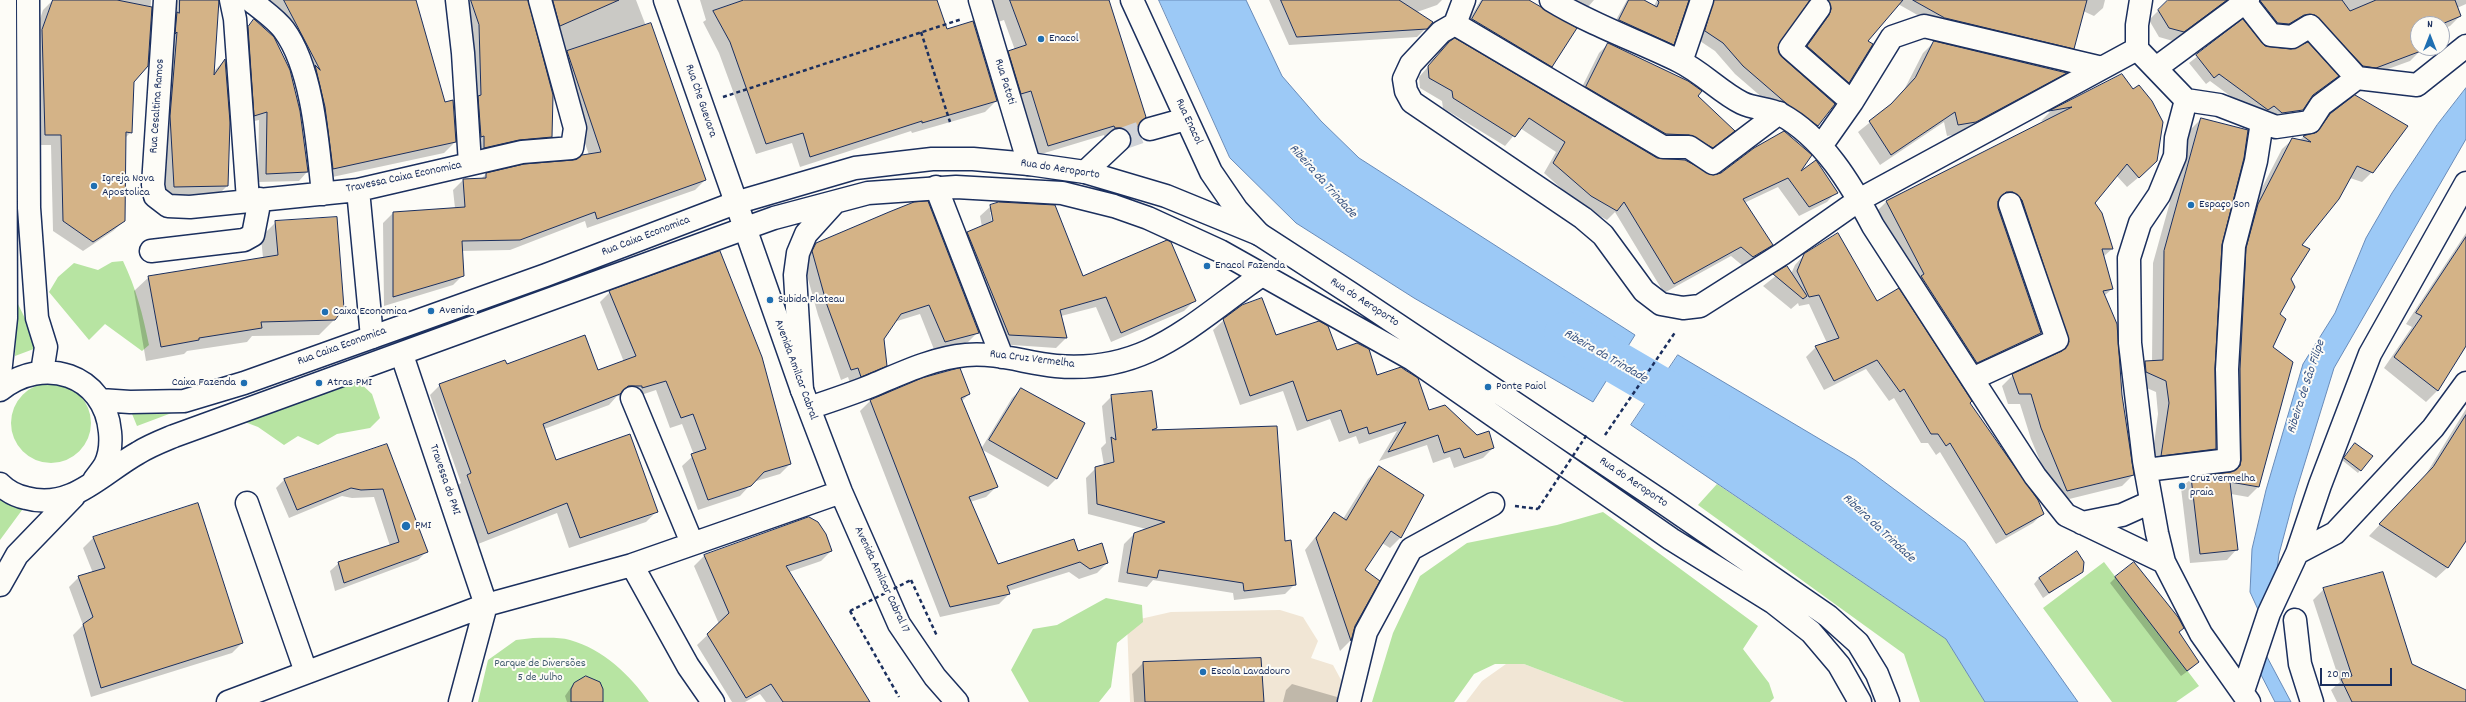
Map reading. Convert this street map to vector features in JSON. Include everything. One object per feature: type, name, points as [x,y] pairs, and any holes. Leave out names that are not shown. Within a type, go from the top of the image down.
[{"type":"street","points":[[0,374],[2,343],[5,0]]},
{"type":"street","points":[[28,0],[29,208],[37,318],[46,347],[42,372]]},
{"type":"street","name":"Rua Cesaltina Ramos","points":[[164,0],[153,186],[155,196],[168,206]]},
{"type":"street","points":[[151,251],[244,240],[254,235],[254,200],[232,0]]},
{"type":"street","points":[[250,0],[284,29],[294,45],[316,124],[323,194]]},
{"type":"street","points":[[457,0],[463,53],[470,164]]},
{"type":"street","name":"Travessa Caixa Economica","points":[[168,206],[220,205],[254,200],[358,190],[522,152],[572,148],[575,128],[540,0]]},
{"type":"street","name":"Rua Che Guevara","points":[[665,0],[735,202]]},
{"type":"street","name":"Rua Enacol","points":[[1132,0],[1186,119],[1221,188],[1259,234]]},
{"type":"street","points":[[1464,0],[1455,24],[1441,32],[1411,64],[1404,79],[1406,91],[1412,102],[1583,218],[1603,235],[1644,291],[1661,304],[1683,308],[1700,306],[1782,254],[1859,200],[2138,49]]},
{"type":"street","points":[[1551,0],[1576,15],[1681,62],[1743,103],[1779,113],[1801,128],[1822,146],[1859,200],[1873,226],[2035,476],[2066,515],[2164,562]]},
{"type":"street","points":[[1681,62],[1702,0]]},
{"type":"street","points":[[2141,0],[2137,25],[2138,49],[2186,100],[2219,105],[2276,127],[2310,122],[2321,105],[2357,78]]},
{"type":"street","points":[[2156,68],[2246,1],[2271,36],[2292,38],[2310,26],[2357,78],[2417,85],[2466,46]]},
{"type":"street","name":"Rua Patoti","points":[[981,6],[1029,164]]},
{"type":"street","points":[[1819,8],[1790,48],[1852,102]]},
{"type":"street","points":[[1455,24],[1662,147],[1689,147],[1713,163],[1779,113]]},
{"type":"street","points":[[1822,146],[1852,102],[1892,37],[1924,26],[2102,68]]},
{"type":"street","points":[[2186,100],[2176,138],[2174,156],[2159,195],[2140,223],[2129,258],[2130,343],[2146,470],[2151,502],[2164,562],[2201,634],[2246,697]]},
{"type":"street","points":[[1150,129],[1186,119]]},
{"type":"street","points":[[2146,470],[2228,460],[2227,369],[2234,246],[2256,161],[2262,122]]},
{"type":"street","points":[[1085,172],[1118,140]]},
{"type":"street","name":"Rua do Aeroporto","points":[[735,202],[828,175],[875,164],[932,159],[1029,164],[1085,172],[1148,190],[1259,234],[1421,340],[1828,616],[1858,643],[1877,674],[1888,702]]},
{"type":"street","points":[[936,188],[1002,357]]},
{"type":"street","name":"Rua do Aeroporto","points":[[75,495],[138,452],[174,436],[746,228],[868,193],[936,188],[990,188],[1062,193],[1114,206],[1148,218],[1198,241],[1412,359],[1671,539],[1774,603],[1812,632],[1839,665],[1860,702]]},
{"type":"street","points":[[2246,697],[2269,613],[2297,552],[2320,485],[2370,354],[2464,189]]},
{"type":"street","points":[[358,190],[372,337]]},
{"type":"street","name":"Avenida Amilcar Cabral","points":[[735,202],[746,228],[805,399],[841,492]]},
{"type":"street","name":"Rua Caixa Economica","points":[[100,400],[130,402],[184,400],[244,383],[546,275],[735,202]]},
{"type":"street","points":[[805,399],[795,275],[798,253],[806,234],[834,202]]},
{"type":"street","points":[[1972,379],[2057,340],[2010,204]]},
{"type":"street","name":"Rua Cruz Vermelha","points":[[805,399],[923,364],[966,354],[1002,357],[1055,366],[1080,366],[1126,360],[1147,353],[1179,336],[1262,275]]},
{"type":"street","name":"Travessa do PMI","points":[[402,354],[486,605]]},
{"type":"street","points":[[0,390],[10,382],[26,374],[42,372],[69,376],[81,382],[100,400],[109,420],[111,443],[105,464],[93,483]]},
{"type":"street","points":[[2297,552],[2335,533],[2433,428],[2466,383]]},
{"type":"street","points":[[632,398],[692,543]]},
{"type":"street","points":[[0,484],[18,496],[37,501],[56,501],[75,495]]},
{"type":"street","points":[[228,702],[486,605],[632,565],[841,492]]},
{"type":"street","name":"Avenida Amilcar Cabral 17","points":[[841,492],[899,624],[935,677],[957,702]]},
{"type":"street","points":[[0,585],[17,555],[75,495]]},
{"type":"street","points":[[246,502],[306,672]]},
{"type":"street","points":[[2082,523],[2122,515],[2151,502]]},
{"type":"street","points":[[1349,702],[1366,632],[1411,548],[1493,504]]},
{"type":"street","points":[[632,565],[688,666],[713,702]]},
{"type":"street","points":[[460,702],[486,605]]},
{"type":"street","points":[[2295,620],[2300,664],[2312,702]]},
{"type":"path","points":[[701,104],[921,32],[981,6]]},
{"type":"path","points":[[921,32],[950,122]]},
{"type":"path","points":[[1604,436],[1676,332]]},
{"type":"path","points":[[1538,509],[1588,433]]},
{"type":"path","points":[[899,697],[850,611],[911,580]]},
{"type":"shaded area","points":[[1280,610],[1303,617],[1318,641],[1311,658],[1333,665],[1346,689],[1342,702],[1130,702],[1127,622],[1171,612]]},
{"type":"shaded area","points":[[1506,664],[1524,664],[1624,702],[1466,702],[1482,681]]},
{"type":"green space","points":[[123,261],[142,312],[147,334],[149,345],[142,351],[105,324],[89,340],[49,292],[58,277],[74,263],[98,270],[112,262]]},
{"type":"green space","points":[[17,302],[39,347],[15,356]]},
{"type":"green space","points":[[316,381],[334,391],[358,381],[372,394],[380,418],[370,428],[337,434],[318,445],[298,436],[284,445],[258,427],[237,419]]},
{"type":"green space","points":[[51,383],[66,386],[79,395],[88,408],[91,423],[88,438],[79,451],[66,460],[51,463],[36,460],[23,451],[14,438],[11,423],[14,408],[23,395],[36,386]]},
{"type":"green space","points":[[193,405],[137,426],[130,409]]},
{"type":"green space","points":[[1717,484],[1946,639],[1985,702],[1920,702],[1904,654],[1698,505]]},
{"type":"green space","points":[[0,495],[25,506],[0,540]]},
{"type":"green space","points":[[1603,512],[1758,626],[1743,649],[1769,683],[1774,698],[1770,702],[1624,702],[1524,664],[1495,664],[1474,674],[1454,702],[1372,702],[1393,633],[1420,576],[1467,543],[1557,525]]},
{"type":"green space","points":[[2104,562],[2199,686],[2176,702],[2112,702],[2043,608]]},
{"type":"green space","points":[[1106,598],[1142,605],[1143,622],[1117,643],[1111,687],[1099,702],[1029,702],[1011,670],[1033,629],[1057,625]]},
{"type":"green space","name":"Parque de Diversões 5 de Julho","points":[[533,638],[566,639],[594,650],[615,664],[642,692],[649,702],[478,702],[488,660],[516,640]]},
{"type":"water","points":[[1159,0],[1246,0],[1282,76],[1321,121],[1359,158],[1635,335],[1593,402],[1414,298],[1296,223],[1230,158]]},
{"type":"water","name":"Ribeira de São Filipe","points":[[2466,88],[2466,139],[2334,368],[2294,498],[2279,554],[2266,655],[2291,702],[2275,702],[2256,665],[2261,616],[2250,592],[2252,549],[2266,490],[2303,364],[2335,313],[2366,238],[2392,193],[2437,125]]},
{"type":"water","points":[[1678,355],[1855,460],[1965,542],[2078,702],[1985,702],[1946,639],[1631,425]]},
{"type":"building","points":[[53,0],[117,0],[152,7],[148,66],[134,82],[132,133],[126,132],[125,221],[93,242],[63,221],[61,135],[45,135],[42,30]]},
{"type":"building","points":[[180,0],[219,0],[214,75],[225,59],[230,122],[228,186],[174,187],[170,116],[177,32],[175,34],[177,12],[179,13]]},
{"type":"building","points":[[284,0],[416,0],[445,102],[453,100],[456,142],[333,169],[325,107],[315,65],[320,70]]},
{"type":"building","points":[[471,0],[528,0],[553,95],[552,137],[519,140],[484,148],[484,136],[481,137],[478,96],[481,95],[479,25]]},
{"type":"building","points":[[553,0],[619,0],[560,26]]},
{"type":"building","points":[[744,0],[937,0],[947,29],[973,21],[997,101],[922,123],[922,121],[810,157],[803,133],[766,144],[730,42],[713,11]]},
{"type":"building","points":[[1010,0],[1109,0],[1146,117],[1138,126],[1139,133],[1131,136],[1123,128],[1115,128],[1114,126],[1048,146],[1031,91],[1021,94],[1008,51],[1026,45]]},
{"type":"building","points":[[1281,0],[1399,0],[1433,22],[1427,29],[1297,37]]},
{"type":"building","points":[[1483,0],[1529,0],[1577,28],[1552,67],[1472,19]]},
{"type":"building","points":[[1629,0],[1644,0],[1657,7],[1659,2],[1657,0],[1689,0],[1674,45],[1619,20]]},
{"type":"building","points":[[1714,0],[1810,0],[1778,47],[1782,57],[1835,104],[1818,126],[1787,104],[1743,66],[1723,43],[1705,31]]},
{"type":"building","points":[[1828,0],[1903,0],[1868,41],[1873,44],[1849,83],[1807,46],[1829,15],[1831,9]]},
{"type":"building","points":[[1913,0],[2087,0],[2074,49],[1945,18]]},
{"type":"building","points":[[2168,0],[2227,0],[2184,32],[2169,28],[2158,10]]},
{"type":"building","points":[[2260,0],[2342,0],[2350,11],[2376,0],[2455,0],[2461,16],[2450,21],[2450,16],[2410,16],[2410,55],[2376,68],[2363,66],[2315,15],[2304,15],[2289,24],[2278,23]]},
{"type":"building","points":[[254,19],[274,37],[290,70],[300,111],[308,172],[266,174],[267,112],[254,116],[248,27]]},
{"type":"building","points":[[2243,19],[2265,46],[2291,49],[2308,42],[2339,76],[2313,95],[2303,110],[2282,113],[2274,106],[2268,110],[2219,74],[2214,78],[2196,55]]},
{"type":"building","points":[[651,23],[706,180],[597,219],[595,212],[520,240],[462,241],[464,276],[393,297],[393,212],[465,207],[463,179],[486,178],[486,173],[524,164],[573,160],[582,155],[601,152],[567,51]]},
{"type":"building","points":[[1455,38],[1657,158],[1685,160],[1713,175],[1721,173],[1754,148],[1784,131],[1812,155],[1801,171],[1816,160],[1838,193],[1809,207],[1788,178],[1743,199],[1773,245],[1753,257],[1741,247],[1674,284],[1624,202],[1617,211],[1591,196],[1553,163],[1565,142],[1529,118],[1515,137],[1453,98],[1452,91],[1429,78],[1428,66],[1449,42]]},
{"type":"building","points":[[1934,41],[2067,73],[1976,122],[1958,125],[1955,112],[1891,155],[1869,121],[1891,104],[1915,78]]},
{"type":"building","points":[[1608,43],[1688,81],[1702,91],[1698,96],[1735,131],[1713,148],[1689,135],[1666,134],[1586,87]]},
{"type":"building","points":[[2122,74],[2133,89],[2139,85],[2152,101],[2163,122],[2157,161],[2139,178],[2127,164],[2095,203],[2102,213],[2113,249],[2102,249],[2113,289],[2103,291],[2117,324],[2122,395],[2134,475],[2067,491],[2041,428],[2031,394],[2019,394],[2012,374],[2062,351],[2069,342],[2022,200],[2013,192],[2006,192],[1998,201],[1998,208],[2041,333],[1977,363],[1921,276],[1924,274],[1886,201],[2072,107],[2049,111]]},
{"type":"building","points":[[2355,95],[2408,126],[2373,173],[2357,166],[2339,199],[2302,245],[2310,249],[2291,279],[2295,287],[2280,314],[2286,319],[2273,347],[2293,362],[2259,487],[2230,482],[2238,550],[2200,554],[2191,477],[2231,472],[2240,466],[2241,460],[2240,369],[2246,248],[2258,204],[2292,138],[2311,142],[2303,136],[2317,132],[2330,114]]},
{"type":"building","points":[[2201,118],[2248,130],[2244,158],[2222,245],[2215,368],[2216,449],[2161,456],[2169,403],[2166,381],[2146,372],[2145,361],[2163,360],[2164,251]]},
{"type":"building","points":[[928,201],[979,333],[945,342],[929,305],[901,314],[884,339],[887,366],[861,377],[858,368],[851,370],[827,305],[812,251],[816,243],[914,202]]},
{"type":"building","points":[[999,202],[1055,205],[1083,276],[1167,240],[1171,242],[1196,301],[1121,333],[1106,297],[1060,310],[1067,338],[1009,335],[967,232],[993,221],[990,205]]},
{"type":"building","points":[[337,217],[344,308],[335,320],[261,322],[262,328],[199,338],[199,340],[161,347],[148,276],[278,255],[275,221]]},
{"type":"building","points":[[1838,233],[1877,301],[1899,288],[1972,401],[1970,403],[2038,500],[2044,514],[2006,535],[1950,443],[1946,446],[1938,434],[1931,434],[1904,389],[1900,392],[1877,360],[1834,381],[1815,346],[1839,338],[1819,295],[1809,297],[1797,271],[1804,254]]},
{"type":"building","points":[[2466,237],[2466,346],[2438,391],[2394,357],[2422,316],[2416,313]]},
{"type":"building","points":[[720,251],[762,357],[791,464],[764,472],[751,486],[708,500],[691,454],[706,449],[693,414],[681,418],[666,381],[642,388],[642,386],[628,386],[620,394],[543,424],[556,460],[630,434],[658,512],[580,538],[567,503],[488,534],[467,475],[471,473],[439,384],[505,360],[507,364],[585,335],[598,370],[636,356],[609,291]]},
{"type":"building","points":[[1787,266],[1807,296],[1803,299],[1773,274]]},
{"type":"building","points":[[1262,298],[1276,335],[1319,321],[1328,326],[1337,350],[1357,343],[1369,349],[1377,375],[1401,367],[1418,378],[1429,410],[1445,405],[1477,435],[1489,431],[1494,448],[1464,458],[1460,448],[1444,453],[1438,435],[1388,452],[1406,422],[1369,434],[1367,427],[1349,433],[1341,410],[1307,421],[1293,381],[1250,396],[1223,319],[1242,305]]},
{"type":"building","points":[[960,368],[970,394],[961,398],[998,487],[969,497],[998,564],[1074,539],[1078,551],[1102,543],[1108,563],[1090,569],[1080,562],[1007,586],[1010,594],[950,607],[870,400],[922,378]]},
{"type":"building","points":[[1021,388],[1085,423],[1057,479],[989,440]]},
{"type":"building","points":[[1152,391],[1157,428],[1152,430],[1277,426],[1285,541],[1291,540],[1296,585],[1244,591],[1243,583],[1159,570],[1157,578],[1127,573],[1134,533],[1165,522],[1097,504],[1095,467],[1114,462],[1111,437],[1116,440],[1111,395]]},
{"type":"building","points":[[2466,415],[2466,541],[2448,568],[2379,524],[2433,467]]},
{"type":"building","points":[[2355,443],[2373,456],[2361,471],[2344,458]]},
{"type":"building","name":"PMI","points":[[387,444],[428,552],[344,583],[338,562],[399,542],[383,489],[361,490],[351,488],[297,510],[284,479]]},
{"type":"building","points":[[1379,466],[1424,495],[1401,538],[1391,531],[1365,570],[1380,581],[1355,626],[1351,641],[1316,538],[1334,512],[1346,520]]},
{"type":"building","points":[[198,503],[243,643],[101,688],[83,624],[93,617],[78,576],[105,568],[93,537]]},
{"type":"building","points":[[809,517],[818,522],[826,534],[832,551],[786,566],[870,702],[783,702],[771,684],[746,698],[707,634],[729,613],[704,555]]},
{"type":"building","points":[[2077,551],[2084,562],[2083,572],[2049,593],[2039,578]]},
{"type":"building","points":[[2134,562],[2178,617],[2184,628],[2179,632],[2199,662],[2187,671],[2115,577]]},
{"type":"building","points":[[2383,572],[2412,664],[2466,690],[2466,702],[2352,702],[2341,679],[2352,676],[2323,588]]},
{"type":"building","name":"Escola Lavadouro","points":[[1261,658],[1264,702],[1145,702],[1143,662]]},
{"type":"building","points":[[586,676],[600,682],[603,689],[603,702],[571,702],[571,689],[574,683]]},
{"type":"waterway","name":"Ribeira da Trindade","points":[[1566,333],[1708,416]]},
{"type":"tunnel","points":[[1119,140],[1150,129]]},
{"type":"place","name":"Enacol","points":[[1041,39]]},
{"type":"place","name":"Igreja Nova Apostolica","points":[[94,186]]},
{"type":"place","name":"Espaço Son","points":[[2191,205]]},
{"type":"place","name":"Enacol Fazenda","points":[[1207,266]]},
{"type":"place","name":"Subida Plateau","points":[[770,300]]},
{"type":"place","name":"Avenida","points":[[431,311]]},
{"type":"place","name":"Caixa Economica","points":[[325,312]]},
{"type":"place","name":"Caixa Fazenda","points":[[244,383]]},
{"type":"place","name":"Atras PMI","points":[[319,383]]},
{"type":"place","name":"Ponte Paiol","points":[[1488,387]]},
{"type":"place","name":"Cruz vermelha praia","points":[[2182,486]]},
{"type":"place","name":"PMI","points":[[406,526]]},
{"type":"place","name":"Escola Lavadouro","points":[[1203,672]]}]
